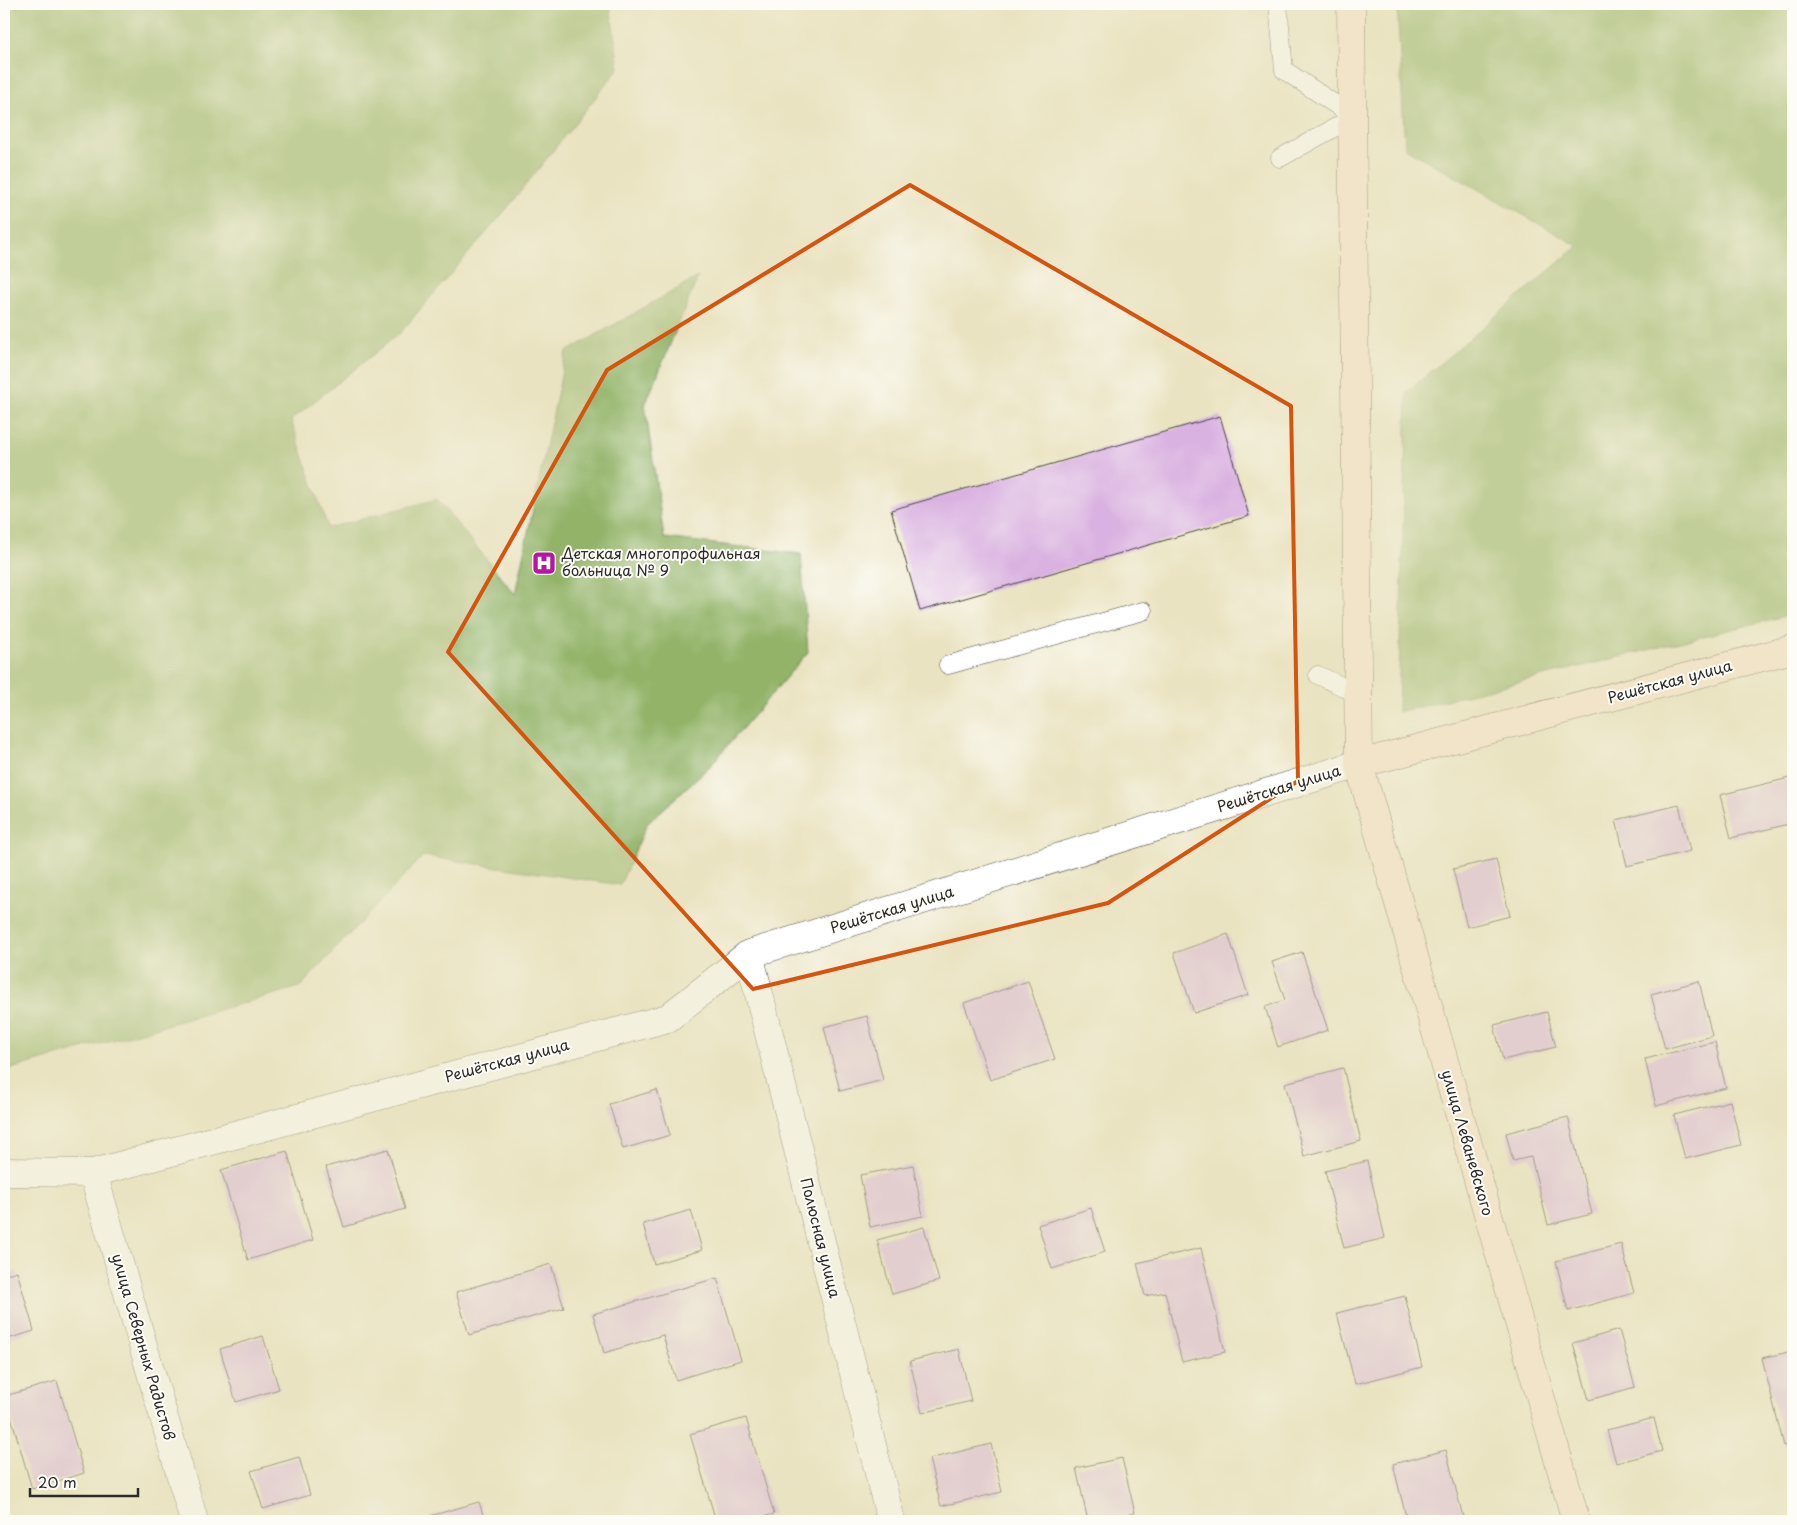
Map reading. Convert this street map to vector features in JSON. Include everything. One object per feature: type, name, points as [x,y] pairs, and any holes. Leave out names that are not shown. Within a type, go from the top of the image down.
[{"type":"street","name":"улица Леваневского","points":[[1351,4],[1354,117],[1359,764],[1576,1521]]},
{"type":"street","name":"Решётская улица","points":[[4,1172],[93,1173],[668,1018],[749,954],[1359,764],[1793,649]]},
{"type":"street","name":"Полюсная улица","points":[[749,954],[891,1521]]},
{"type":"street","name":"улица Северных Радистов","points":[[93,1173],[194,1521]]},
{"type":"lane","points":[[1278,4],[1284,70],[1354,117],[1280,158]]},
{"type":"lane","points":[[948,665],[1143,610]]},
{"type":"lane","points":[[1318,675],[1358,694]]},
{"type":"highlighted area","points":[[910,185],[1291,406],[1298,781],[1108,903],[753,989],[448,652],[607,370]]},
{"type":"green space","points":[[4,4],[610,4],[619,68],[504,212],[400,333],[291,420],[328,528],[437,499],[515,594],[566,352],[698,277],[645,405],[664,538],[801,554],[808,652],[710,766],[647,824],[620,885],[423,856],[300,987],[4,1071]]},
{"type":"green space","points":[[1397,4],[1793,4],[1793,614],[1398,712],[1407,392],[1578,246],[1405,148]]},
{"type":"building","points":[[1220,416],[1249,516],[920,611],[891,510]]},
{"type":"building","points":[[1793,777],[1793,823],[1731,838],[1720,795]]},
{"type":"building","points":[[1679,805],[1690,851],[1627,866],[1616,820]]},
{"type":"building","points":[[1496,859],[1510,916],[1467,927],[1453,869]]},
{"type":"building","points":[[1228,934],[1248,995],[1194,1013],[1174,953]]},
{"type":"building","points":[[1302,952],[1328,1030],[1278,1047],[1265,1007],[1285,1000],[1272,962]]},
{"type":"building","points":[[1028,981],[1055,1059],[990,1080],[964,1003]]},
{"type":"building","points":[[1699,981],[1712,1036],[1665,1049],[1651,994]]},
{"type":"building","points":[[1547,1012],[1556,1047],[1503,1060],[1494,1025]]},
{"type":"building","points":[[867,1016],[883,1080],[840,1091],[824,1027]]},
{"type":"building","points":[[1715,1042],[1726,1088],[1656,1106],[1645,1059]]},
{"type":"building","points":[[1343,1068],[1361,1141],[1304,1156],[1285,1083]]},
{"type":"building","points":[[657,1090],[670,1135],[623,1149],[609,1104]]},
{"type":"building","points":[[1730,1101],[1741,1145],[1685,1159],[1674,1115]]},
{"type":"building","points":[[1568,1117],[1592,1214],[1548,1225],[1531,1157],[1513,1161],[1506,1133]]},
{"type":"building","points":[[388,1149],[405,1209],[344,1227],[326,1167]]},
{"type":"building","points":[[287,1151],[313,1240],[248,1260],[221,1170]]},
{"type":"building","points":[[1367,1161],[1385,1238],[1344,1248],[1325,1171]]},
{"type":"building","points":[[913,1165],[923,1216],[870,1227],[860,1175]]},
{"type":"building","points":[[1091,1208],[1105,1252],[1052,1269],[1038,1225]]},
{"type":"building","points":[[691,1210],[702,1250],[654,1264],[643,1224]]},
{"type":"building","points":[[924,1227],[939,1281],[892,1294],[877,1240]]},
{"type":"building","points":[[1621,1244],[1634,1293],[1568,1311],[1556,1261]]},
{"type":"building","points":[[1201,1248],[1225,1352],[1182,1362],[1165,1292],[1145,1296],[1137,1263]]},
{"type":"building","points":[[551,1264],[564,1308],[469,1335],[456,1292]]},
{"type":"building","points":[[17,1271],[34,1331],[4,1340],[4,1275]]},
{"type":"building","points":[[717,1278],[741,1360],[676,1380],[663,1335],[604,1353],[593,1314]]},
{"type":"building","points":[[1405,1296],[1422,1367],[1355,1384],[1337,1313]]},
{"type":"building","points":[[1619,1330],[1635,1387],[1589,1400],[1573,1343]]},
{"type":"building","points":[[263,1336],[279,1389],[236,1402],[220,1349]]},
{"type":"building","points":[[959,1349],[971,1401],[922,1413],[910,1361]]},
{"type":"building","points":[[1793,1351],[1793,1443],[1784,1446],[1762,1358]]},
{"type":"building","points":[[57,1381],[84,1473],[32,1489],[5,1396]]},
{"type":"building","points":[[746,1418],[774,1514],[748,1521],[716,1521],[690,1434]]},
{"type":"building","points":[[1654,1418],[1662,1451],[1616,1463],[1607,1430]]},
{"type":"building","points":[[991,1444],[1002,1492],[941,1506],[929,1459]]},
{"type":"building","points":[[1446,1450],[1464,1521],[1407,1521],[1393,1464]]},
{"type":"building","points":[[299,1457],[310,1495],[263,1509],[251,1471]]},
{"type":"building","points":[[1122,1458],[1135,1513],[1098,1521],[1088,1521],[1076,1468]]},
{"type":"building","points":[[479,1502],[485,1521],[432,1521],[430,1516]]},
{"type":"place","name":"Детская многопрофильная больница № 9","points":[[544,563]]}]
